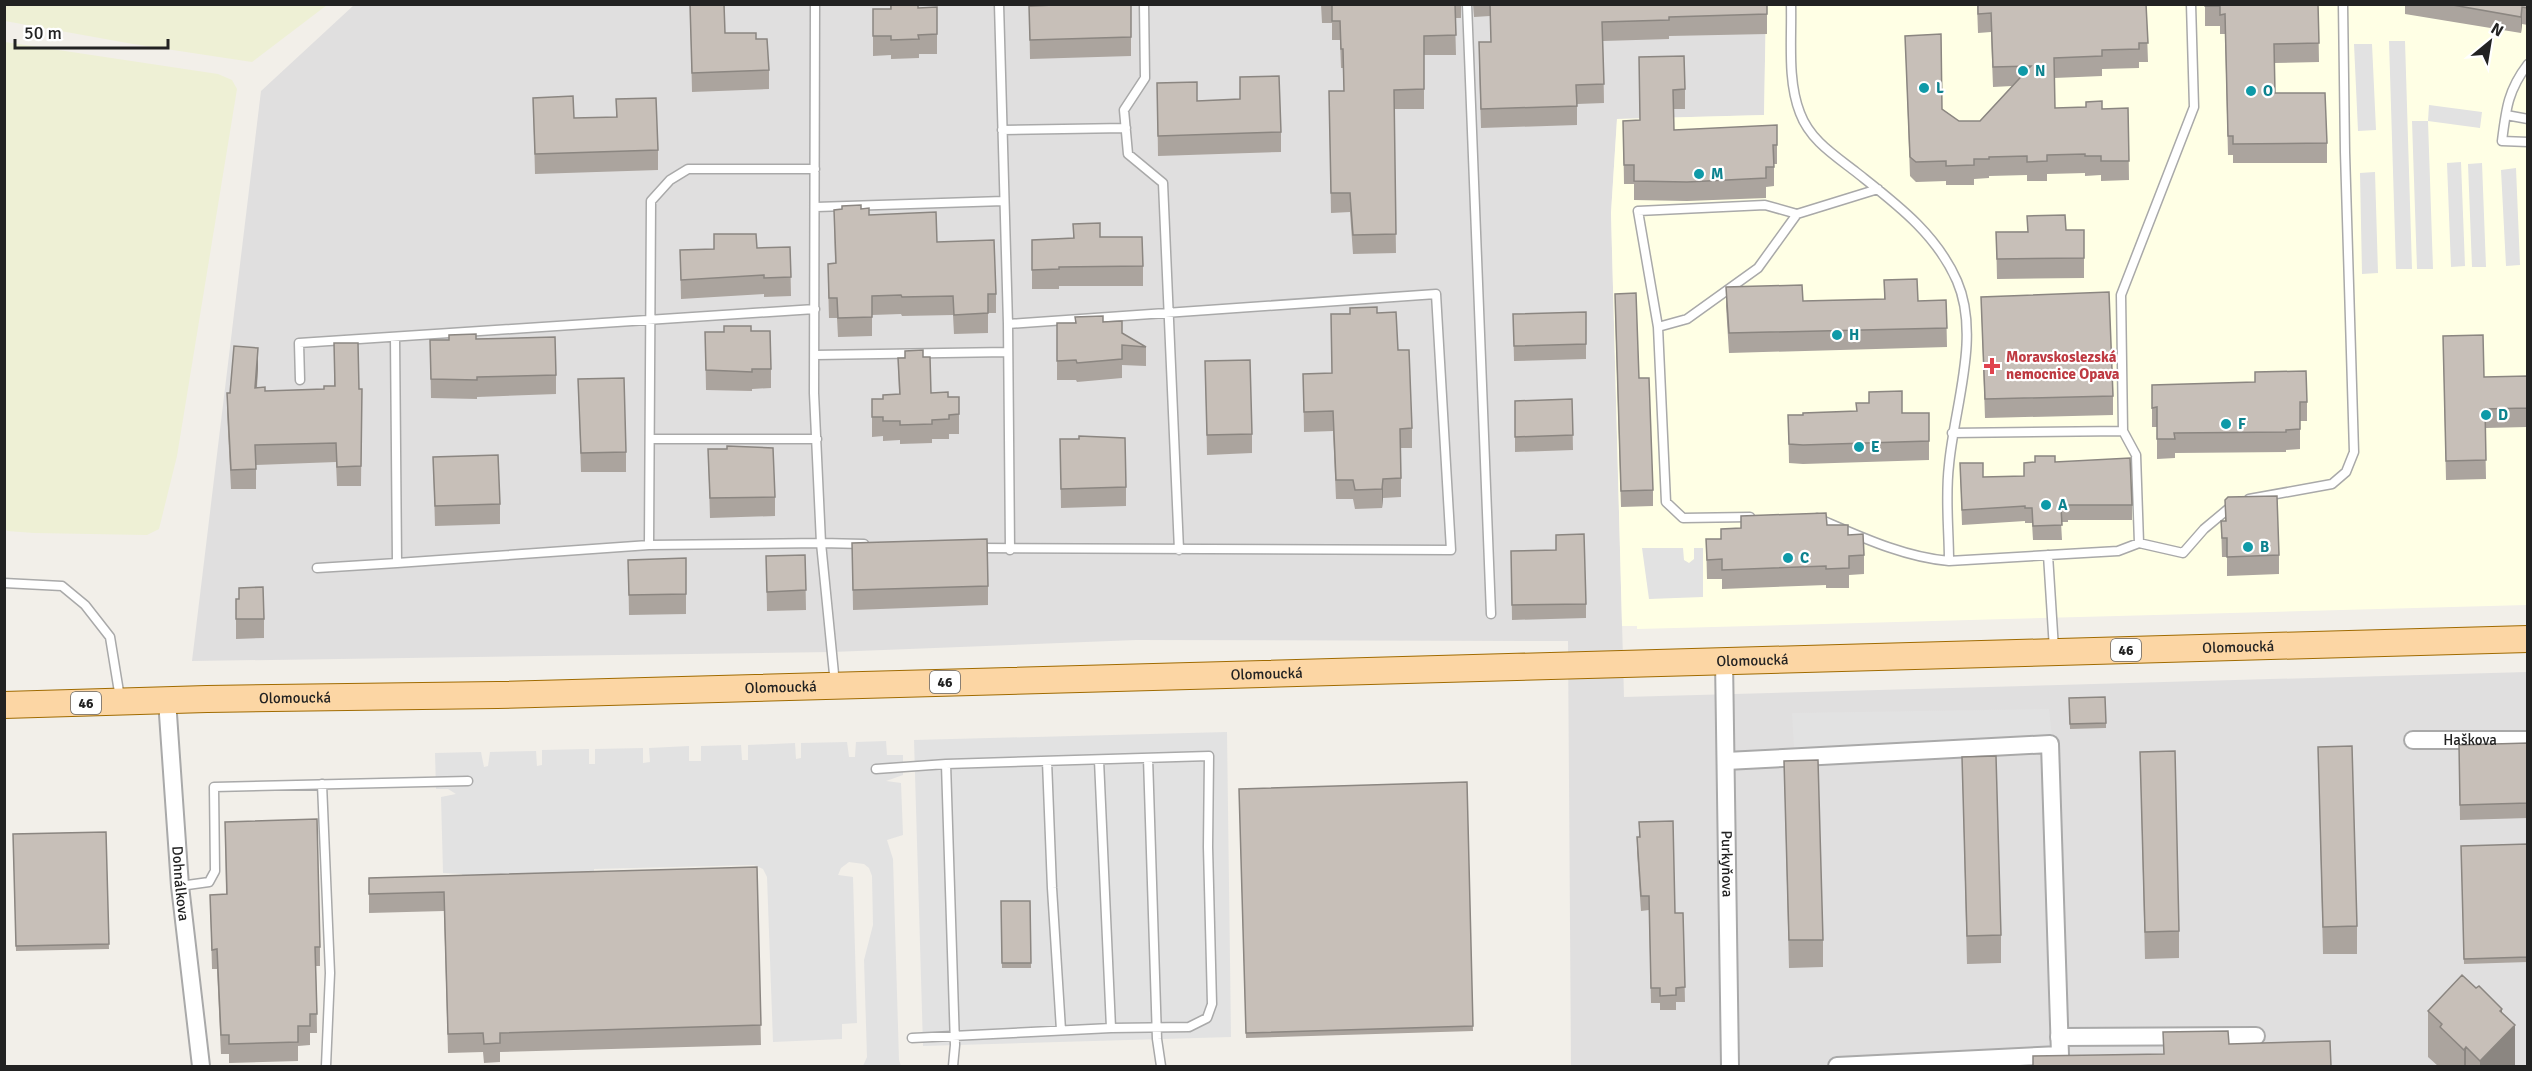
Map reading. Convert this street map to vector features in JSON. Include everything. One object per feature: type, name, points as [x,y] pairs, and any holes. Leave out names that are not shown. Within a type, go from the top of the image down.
[{"type":"main road","name":"Olomoucká","points":[[4,705],[497,695],[2528,639]]},
{"type":"street","name":"Purkyňova","points":[[1724,660],[1730,1066]]},
{"type":"street","name":"Dohnálkova","points":[[167,700],[168,742],[180,886],[201,1066]]},
{"type":"street","name":"Haškova","points":[[2413,740],[2528,740]]},
{"type":"street","points":[[1726,761],[2050,744],[2060,1054],[1837,1066]]},
{"type":"street","points":[[2059,1036],[2256,1036]]},
{"type":"lane","points":[[815,4],[817,439],[821,543],[835,685]]},
{"type":"lane","points":[[999,4],[1008,324],[1011,550]]},
{"type":"lane","points":[[1144,4],[1144,78],[1124,110],[1128,154],[1163,183],[1179,550]]},
{"type":"lane","points":[[1467,4],[1491,614]]},
{"type":"lane","points":[[1791,4],[1792,76],[1800,113],[1815,139],[1912,217],[1940,250],[1957,282],[1966,313],[1967,346],[1948,469],[1949,561]]},
{"type":"lane","points":[[2139,543],[2136,455],[2123,431],[2121,295],[2194,107],[2191,4]]},
{"type":"lane","points":[[1812,516],[1869,540],[1929,560],[1949,561],[2118,551],[2139,543],[2183,553],[2231,505],[2260,496],[2332,484],[2346,472],[2355,452],[2344,152],[2343,4]]},
{"type":"lane","points":[[2528,64],[2515,81],[2508,96],[2502,141],[2528,142]]},
{"type":"lane","points":[[2506,115],[2528,119]]},
{"type":"lane","points":[[1002,130],[1126,128]]},
{"type":"lane","points":[[650,546],[651,201],[670,180],[688,169],[815,168]]},
{"type":"lane","points":[[1765,517],[1683,518],[1666,502],[1658,327],[1638,211],[1765,205],[1797,214],[1878,189]]},
{"type":"lane","points":[[816,207],[1004,201]]},
{"type":"lane","points":[[1658,327],[1687,319],[1758,268],[1797,214]]},
{"type":"lane","points":[[963,548],[1011,550],[1450,550],[1436,294],[1008,324]]},
{"type":"lane","points":[[300,380],[299,343],[815,309]]},
{"type":"lane","points":[[395,337],[397,563]]},
{"type":"lane","points":[[815,355],[1008,352]]},
{"type":"lane","points":[[1952,433],[2123,431]]},
{"type":"lane","points":[[650,439],[817,439]]},
{"type":"lane","points":[[317,568],[650,546],[869,544]]},
{"type":"lane","points":[[2048,555],[2055,652]]},
{"type":"lane","points":[[4,583],[62,586],[85,604],[110,637],[121,702]]},
{"type":"lane","points":[[876,769],[946,764],[1209,756],[1208,847],[1212,1004],[1208,1018],[1189,1027],[1111,1028],[912,1038]]},
{"type":"lane","points":[[1148,758],[1156,1027],[1161,1066]]},
{"type":"lane","points":[[1099,760],[1111,1028]]},
{"type":"lane","points":[[1047,761],[1061,1030]]},
{"type":"lane","points":[[946,764],[955,1035],[953,1066]]},
{"type":"lane","points":[[180,886],[209,882],[215,871],[214,787],[468,781]]},
{"type":"lane","points":[[322,784],[330,973],[326,1066]]},
{"type":"shaded area","points":[[4,5],[327,5],[252,62],[5,21]]},
{"type":"shaded area","points":[[354,5],[1766,5],[1764,115],[1617,119],[1611,213],[1624,697],[2527,672],[2527,1066],[1571,1066],[1568,641],[1136,640],[832,652],[192,661],[261,91]]},
{"type":"shaded area","name":"Moravskoslezská nemocnice Opava","points":[[1766,5],[2527,5],[2527,605],[1637,629],[1637,626],[1622,626],[1611,213],[1617,119],[1764,115]]},
{"type":"shaded area","points":[[2389,41],[2405,41],[2412,269],[2396,269]]},
{"type":"shaded area","points":[[5,42],[218,74],[232,80],[237,89],[177,456],[159,529],[147,535],[34,533],[7,531],[5,527]]},
{"type":"shaded area","points":[[2354,44],[2372,44],[2376,130],[2358,131]]},
{"type":"shaded area","points":[[2429,105],[2482,112],[2480,128],[2428,121]]},
{"type":"shaded area","points":[[2412,121],[2428,121],[2433,269],[2417,269]]},
{"type":"shaded area","points":[[2461,162],[2465,266],[2451,267],[2447,163]]},
{"type":"shaded area","points":[[2482,163],[2486,267],[2472,267],[2468,164]]},
{"type":"shaded area","points":[[2516,168],[2520,265],[2506,266],[2501,170]]},
{"type":"shaded area","points":[[2375,172],[2378,273],[2362,274],[2360,173]]},
{"type":"shaded area","points":[[1642,548],[1683,548],[1684,560],[1689,563],[1694,559],[1694,548],[1703,548],[1703,597],[1649,599]]},
{"type":"shaded area","points":[[2049,709],[2052,736],[1794,748],[1792,713]]},
{"type":"shaded area","points":[[1227,732],[1231,1037],[923,1046],[914,740]]},
{"type":"shaded area","points":[[886,741],[887,755],[903,755],[903,775],[886,781],[901,783],[903,835],[887,840],[893,859],[901,1066],[863,1066],[867,1057],[864,960],[873,925],[872,876],[869,868],[864,864],[849,862],[841,868],[838,875],[853,877],[857,1023],[842,1024],[842,1039],[773,1042],[767,877],[763,869],[754,865],[594,869],[594,883],[463,888],[462,874],[443,873],[441,797],[456,794],[448,789],[436,789],[435,753],[481,752],[484,767],[488,766],[490,752],[536,751],[537,766],[542,765],[542,750],[589,749],[589,764],[595,764],[595,749],[643,748],[643,763],[650,762],[649,748],[689,746],[689,761],[701,761],[701,746],[741,745],[742,760],[748,760],[748,745],[795,743],[796,759],[801,758],[801,743],[847,742],[849,757],[855,757],[856,742]]},
{"type":"building","points":[[690,4],[724,4],[725,33],[756,33],[756,39],[767,39],[769,70],[692,73]]},
{"type":"building","points":[[891,4],[918,4],[918,8],[937,7],[937,34],[918,35],[919,39],[891,40],[891,36],[873,36],[873,9],[891,9]]},
{"type":"building","points":[[1131,4],[1131,37],[1030,40],[1029,6]]},
{"type":"building","points":[[1332,4],[1455,4],[1456,35],[1424,36],[1424,89],[1394,90],[1396,234],[1353,235],[1350,193],[1331,193],[1329,91],[1344,91],[1340,21],[1332,21]]},
{"type":"building","points":[[1490,4],[1767,4],[1767,14],[1602,22],[1604,84],[1576,85],[1577,106],[1481,109],[1479,42],[1491,42]]},
{"type":"building","points":[[1978,4],[2146,4],[2148,43],[2139,43],[2139,49],[2102,50],[2102,56],[2054,58],[2055,108],[2086,107],[2086,102],[2102,101],[2102,109],[2128,108],[2129,161],[2101,161],[2101,156],[2085,156],[2085,154],[2047,155],[2047,161],[2027,162],[2027,156],[1989,157],[1989,159],[1974,159],[1974,165],[1946,166],[1946,161],[1916,162],[1910,157],[1905,36],[1941,34],[1942,109],[1959,121],[1980,121],[2031,66],[1993,67],[1991,13],[1978,14]]},
{"type":"building","points":[[2205,4],[2318,4],[2319,43],[2274,44],[2275,93],[2325,93],[2327,143],[2233,144],[2233,136],[2228,136],[2225,14],[2220,15],[2220,6],[2205,6]]},
{"type":"building","points":[[2447,4],[2528,4],[2528,8],[2522,7],[2521,17]]},
{"type":"building","points":[[1684,56],[1685,89],[1673,90],[1674,130],[1777,125],[1777,145],[1773,145],[1774,167],[1766,167],[1766,178],[1687,182],[1634,181],[1634,165],[1624,165],[1623,121],[1640,120],[1639,57]]},
{"type":"building","points":[[1279,76],[1281,132],[1158,136],[1157,83],[1197,82],[1197,101],[1240,99],[1240,77]]},
{"type":"building","points":[[573,96],[574,118],[617,117],[616,99],[656,98],[658,150],[535,154],[533,98]]},
{"type":"building","points":[[861,205],[861,209],[869,208],[869,215],[936,212],[937,242],[994,240],[996,294],[988,294],[988,313],[954,315],[953,296],[902,297],[901,295],[872,296],[872,317],[838,318],[837,298],[829,298],[828,264],[836,263],[834,210],[842,209],[842,206]]},
{"type":"building","points":[[2065,215],[2066,230],[2084,230],[2084,258],[1997,259],[1996,232],[2028,232],[2027,216]]},
{"type":"building","points":[[1100,223],[1100,237],[1142,237],[1143,266],[1059,267],[1059,269],[1032,270],[1032,240],[1074,238],[1073,224]]},
{"type":"building","points":[[714,234],[756,234],[757,248],[790,247],[791,277],[764,278],[764,275],[681,280],[680,250],[714,249]]},
{"type":"building","points":[[1917,279],[1918,301],[1946,300],[1947,328],[1729,333],[1726,287],[1802,285],[1803,301],[1885,299],[1884,280]]},
{"type":"building","points":[[2109,292],[2113,396],[1985,399],[1981,297]]},
{"type":"building","points":[[1636,293],[1639,378],[1649,378],[1653,490],[1621,491],[1615,294]]},
{"type":"building","points":[[1377,307],[1377,313],[1396,312],[1398,350],[1409,350],[1412,428],[1400,429],[1401,478],[1383,479],[1382,489],[1355,490],[1353,480],[1336,480],[1333,411],[1304,412],[1303,374],[1332,373],[1331,314],[1350,314],[1350,308]]},
{"type":"building","points":[[1586,312],[1586,344],[1514,346],[1513,314]]},
{"type":"building","points":[[1103,316],[1103,322],[1122,321],[1122,333],[1146,347],[1122,345],[1122,359],[1077,363],[1076,360],[1057,361],[1057,323],[1076,323],[1075,317]]},
{"type":"building","points":[[724,326],[751,326],[751,331],[770,331],[771,369],[752,369],[752,372],[706,370],[705,332],[724,332]]},
{"type":"building","points":[[476,334],[476,339],[555,337],[556,375],[477,377],[477,380],[431,379],[430,340],[449,340],[449,335]]},
{"type":"building","name":"D","points":[[2483,335],[2484,377],[2528,376],[2528,415],[2527,408],[2485,409],[2486,460],[2446,461],[2443,336]]},
{"type":"building","points":[[334,343],[358,343],[359,389],[362,389],[361,466],[337,467],[336,443],[255,445],[256,469],[231,470],[227,393],[230,393],[234,346],[258,348],[255,388],[265,387],[265,391],[324,389],[324,386],[335,386]]},
{"type":"building","points":[[923,350],[923,357],[930,357],[931,393],[948,392],[948,397],[959,397],[959,414],[949,415],[949,419],[932,420],[932,424],[900,425],[900,421],[883,421],[883,417],[872,417],[872,399],[883,399],[883,395],[900,394],[898,358],[905,358],[905,351]]},
{"type":"building","points":[[1250,360],[1252,434],[1207,435],[1205,361]]},
{"type":"building","name":"F","points":[[2306,371],[2307,402],[2300,402],[2300,429],[2286,430],[2286,432],[2174,433],[2175,439],[2157,439],[2157,407],[2152,408],[2152,385],[2255,382],[2255,372]]},
{"type":"building","points":[[624,378],[626,452],[581,453],[578,379]]},
{"type":"building","points":[[1902,391],[1902,413],[1929,413],[1929,441],[1789,444],[1788,415],[1857,411],[1856,403],[1869,403],[1869,392]]},
{"type":"building","points":[[1572,399],[1573,435],[1515,437],[1515,401]]},
{"type":"building","points":[[1079,436],[1125,438],[1126,487],[1061,489],[1060,439],[1079,439]]},
{"type":"building","points":[[727,446],[773,448],[775,497],[710,498],[708,449],[727,449]]},
{"type":"building","points":[[498,455],[500,504],[435,506],[433,457]]},
{"type":"building","name":"A","points":[[2035,456],[2055,456],[2055,462],[2130,458],[2132,505],[2068,505],[2068,507],[2061,507],[2062,525],[2033,526],[2032,508],[2025,508],[2025,506],[1962,510],[1960,463],[1983,463],[1983,477],[2024,476],[2024,463],[2035,462]]},
{"type":"building","name":"B","points":[[2277,496],[2279,555],[2227,557],[2227,538],[2222,538],[2221,521],[2226,521],[2225,500],[2228,497]]},
{"type":"building","points":[[1826,513],[1827,525],[1848,525],[1848,535],[1863,534],[1864,555],[1849,556],[1849,568],[1826,569],[1826,566],[1722,570],[1722,559],[1707,560],[1706,539],[1721,539],[1721,529],[1741,528],[1741,516]]},
{"type":"building","points":[[1584,534],[1586,604],[1512,605],[1511,551],[1556,550],[1556,535]]},
{"type":"building","points":[[987,539],[988,586],[853,590],[852,543]]},
{"type":"building","points":[[805,555],[806,590],[767,592],[766,556]]},
{"type":"building","points":[[686,558],[686,594],[629,595],[628,560]]},
{"type":"building","points":[[263,587],[264,619],[236,619],[236,599],[239,599],[239,588]]},
{"type":"building","points":[[2105,697],[2106,723],[2070,724],[2069,698]]},
{"type":"building","points":[[2528,743],[2528,803],[2460,805],[2459,745]]},
{"type":"building","points":[[2352,746],[2357,926],[2323,927],[2318,747]]},
{"type":"building","points":[[2175,751],[2179,931],[2145,932],[2140,752]]},
{"type":"building","points":[[1996,756],[2001,935],[1967,936],[1962,757]]},
{"type":"building","points":[[1818,760],[1823,940],[1789,940],[1784,761]]},
{"type":"building","points":[[1467,782],[1473,1026],[1246,1033],[1239,789]]},
{"type":"building","points":[[317,819],[320,947],[315,947],[317,1014],[310,1014],[310,1026],[298,1026],[298,1042],[229,1044],[229,1035],[221,1035],[217,949],[212,950],[210,895],[227,894],[225,822]]},
{"type":"building","points":[[1673,821],[1675,913],[1683,913],[1685,987],[1676,988],[1676,995],[1660,996],[1660,988],[1651,988],[1649,896],[1641,896],[1637,837],[1640,837],[1639,822]]},
{"type":"building","points":[[106,832],[109,944],[16,946],[13,834]]},
{"type":"building","points":[[2528,844],[2528,957],[2464,959],[2461,846]]},
{"type":"building","points":[[757,867],[761,1025],[500,1033],[500,1043],[484,1044],[483,1033],[448,1034],[444,892],[369,894],[369,878]]},
{"type":"building","points":[[1001,901],[1030,901],[1031,963],[1002,963]]},
{"type":"building","points":[[2462,975],[2476,988],[2479,986],[2515,1025],[2480,1061],[2466,1047],[2464,1050],[2440,1027],[2442,1024],[2428,1011]]},
{"type":"building","points":[[2228,1031],[2229,1044],[2330,1041],[2331,1066],[2033,1066],[2033,1056],[2164,1054],[2163,1032]]},
{"type":"place","name":"N","points":[[2023,71]]},
{"type":"place","name":"L","points":[[1924,88]]},
{"type":"place","name":"O","points":[[2251,91]]},
{"type":"place","name":"M","points":[[1699,174]]},
{"type":"place","name":"H","points":[[1837,335]]},
{"type":"place","name":"Moravskoslezská nemocnice Opava","points":[[1992,366]]},
{"type":"place","name":"D","points":[[2486,415]]},
{"type":"place","name":"F","points":[[2226,424]]},
{"type":"place","name":"E","points":[[1859,447]]},
{"type":"place","name":"A","points":[[2046,505]]},
{"type":"place","name":"B","points":[[2248,547]]},
{"type":"place","name":"C","points":[[1788,558]]}]
